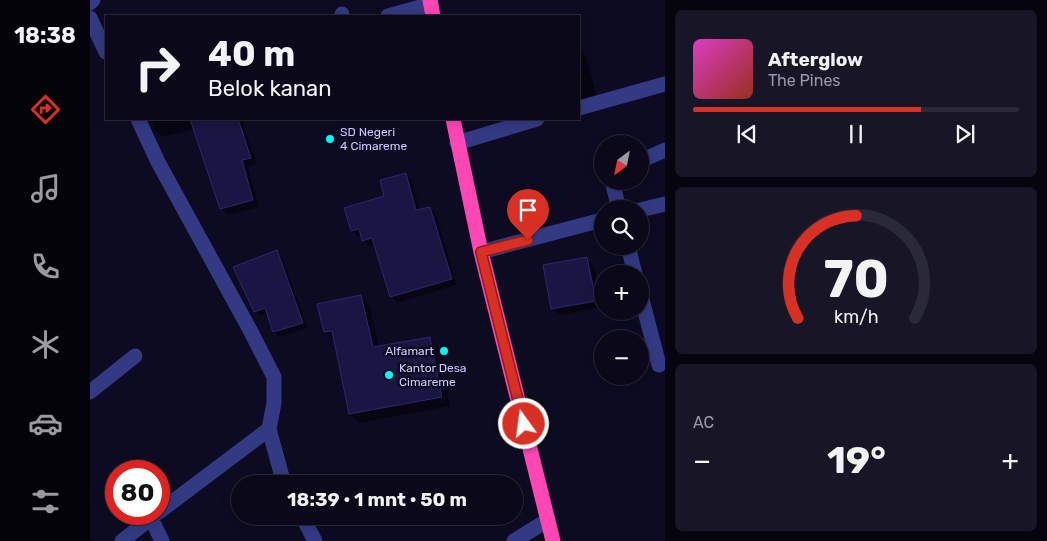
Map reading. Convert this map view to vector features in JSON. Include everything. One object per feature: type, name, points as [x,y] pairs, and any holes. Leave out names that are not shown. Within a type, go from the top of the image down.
[{"type":"highway","points":[[453,120],[481,252],[553,541]]},
{"type":"street","points":[[90,3],[93,0]]},
{"type":"street","points":[[393,15],[432,7]]},
{"type":"street","points":[[90,18],[105,50]]},
{"type":"street","points":[[580,108],[664,84]]},
{"type":"street","points":[[138,120],[158,162],[274,377],[274,403],[270,429],[282,475]]},
{"type":"street","points":[[457,143],[534,120]]},
{"type":"street","points":[[649,157],[664,150]]},
{"type":"street","points":[[649,208],[664,204]]},
{"type":"street","points":[[481,252],[594,222]]},
{"type":"street","points":[[647,320],[659,365]]},
{"type":"street","points":[[90,392],[135,356]]},
{"type":"street","points":[[170,504],[270,429]]},
{"type":"street","points":[[514,541],[548,520]]},
{"type":"street","points":[[122,541],[142,525]]},
{"type":"street","points":[[158,525],[162,541]]},
{"type":"street","points":[[307,525],[316,541]]},
{"type":"building","points":[[190,120],[238,120],[251,158],[242,160],[253,200],[220,209]]},
{"type":"building","points":[[406,173],[416,210],[430,207],[452,279],[390,297],[372,238],[362,241],[359,229],[351,231],[344,208],[384,196],[380,180]]},
{"type":"building","points":[[277,250],[303,323],[273,332],[265,308],[254,312],[233,267]]},
{"type":"building","points":[[587,257],[594,291],[594,301],[551,309],[543,265]]},
{"type":"building","name":"Kantor Desa Cimareme","points":[[361,295],[373,347],[430,337],[442,397],[349,414],[332,331],[324,332],[317,304]]},
{"type":"place","name":"SD Negeri 4 Cimareme","points":[[330,139]]},
{"type":"place","name":"Alfamart","points":[[444,351]]},
{"type":"place","name":"Kantor Desa Cimareme","points":[[389,375]]},
{"type":"route","points":[[524,424],[481,252],[528,240]]}]
